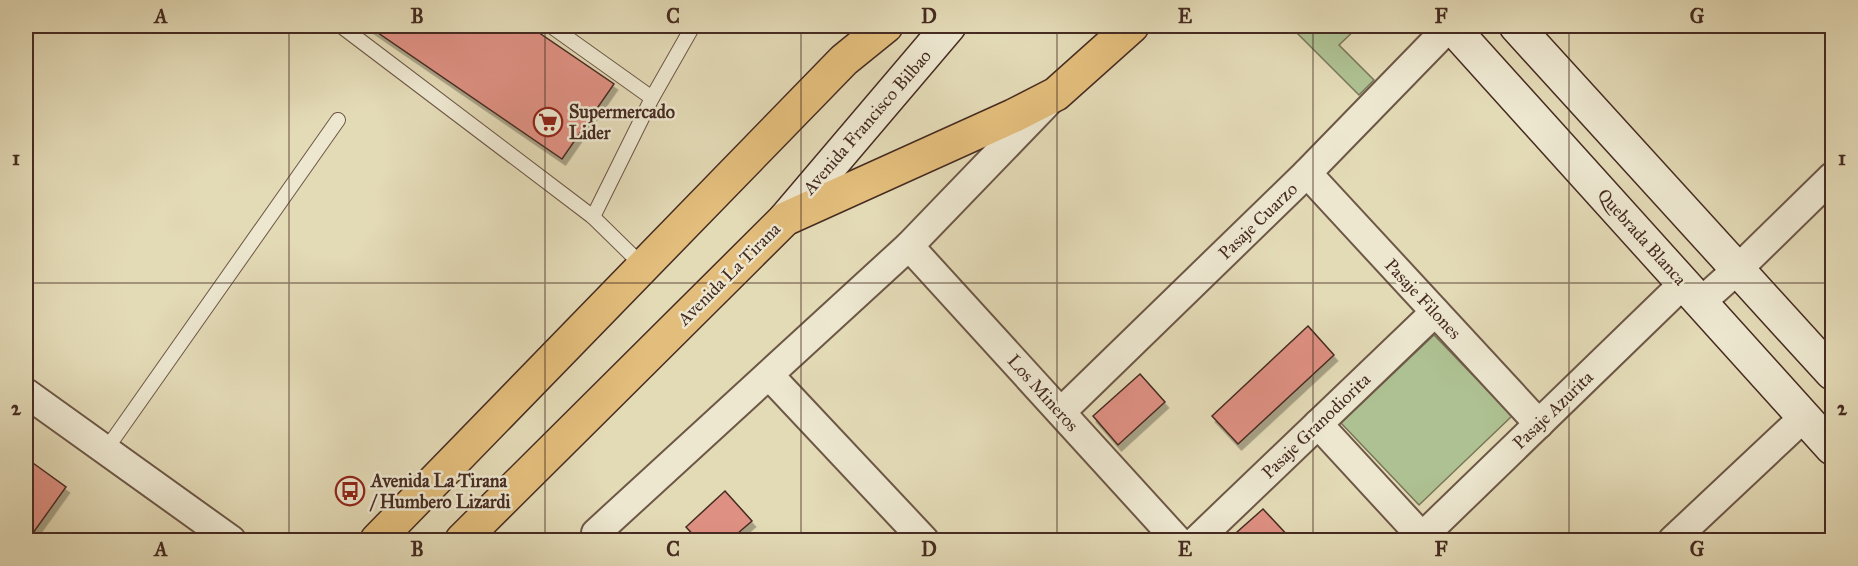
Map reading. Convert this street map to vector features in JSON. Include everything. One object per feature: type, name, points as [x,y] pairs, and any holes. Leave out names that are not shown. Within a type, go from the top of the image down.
[{"type":"highway","points":[[377,540],[844,60],[886,26]]},
{"type":"highway","name":"Avenida La Tirana","points":[[462,540],[785,219],[1056,94],[1132,26]]},
{"type":"street","points":[[844,60],[876,26]]},
{"type":"street","name":"Avenida Francisco Bilbao","points":[[785,219],[949,26]]},
{"type":"street","name":"Pasaje Cuarzo","points":[[1061,412],[1307,173],[1450,26]]},
{"type":"street","name":"Quebrada Blanca","points":[[1450,26],[1833,448]]},
{"type":"street","points":[[1516,26],[1833,372]]},
{"type":"street","name":"Avenida La Tirana","points":[[596,533],[909,246],[1056,94]]},
{"type":"street","name":"Pasaje Filones","points":[[1307,173],[1539,424]]},
{"type":"street","name":"Pasaje Azurita","points":[[1424,539],[1539,424],[1692,292],[1739,268],[1833,177]]},
{"type":"street","name":"Los Mineros","points":[[909,246],[1177,540]]},
{"type":"street","name":"Pasaje Granodiorita","points":[[1197,540],[1435,312]]},
{"type":"street","points":[[769,375],[924,540]]},
{"type":"street","points":[[26,393],[231,540]]},
{"type":"street","points":[[1673,540],[1804,417]]},
{"type":"street","points":[[1318,424],[1424,539]]},
{"type":"lane","points":[[341,26],[593,217],[644,266]]},
{"type":"lane","points":[[551,26],[652,98]]},
{"type":"lane","points":[[593,217],[652,98],[693,26]]},
{"type":"lane","points":[[105,451],[338,120]]},
{"type":"green space","points":[[1290,26],[1359,26],[1339,45],[1374,80],[1359,95]]},
{"type":"green space","points":[[1434,335],[1512,416],[1419,505],[1341,423]]},
{"type":"building","name":"Supermercado Lider","points":[[368,26],[529,26],[614,84],[562,159]]},
{"type":"building","points":[[1308,326],[1334,355],[1238,444],[1212,416]]},
{"type":"building","points":[[1140,374],[1165,402],[1118,445],[1093,416]]},
{"type":"building","points":[[26,458],[66,487],[28,540],[26,540]]},
{"type":"building","points":[[725,491],[752,521],[730,540],[698,540],[686,527]]},
{"type":"building","points":[[1263,509],[1292,540],[1228,540]]},
{"type":"place","name":"Supermercado Lider","points":[[548,122]]},
{"type":"place","name":"Avenida La Tirana / Humbero Lizardi","points":[[350,491]]}]
